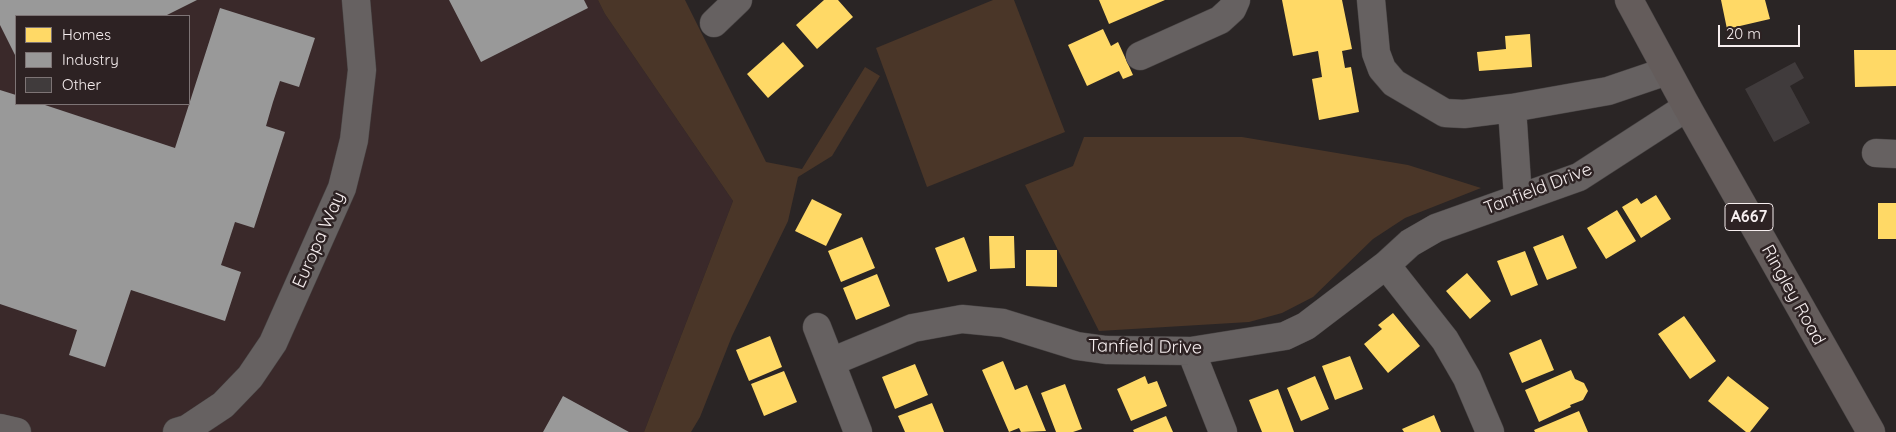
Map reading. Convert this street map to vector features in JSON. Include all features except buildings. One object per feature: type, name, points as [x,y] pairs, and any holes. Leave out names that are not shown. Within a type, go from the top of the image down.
[{"type":"main road","name":"Ringley Road","points":[[1630,0],[1687,108],[1871,432]]},
{"type":"street","name":"Europa Way","points":[[177,432],[186,429],[223,406],[250,377],[274,343],[342,188],[354,140],[362,70],[356,0]]},
{"type":"street","points":[[714,23],[738,0]]},
{"type":"street","points":[[1140,56],[1220,20],[1232,8],[1236,0]]},
{"type":"street","points":[[1371,0],[1376,53],[1382,69],[1394,83],[1445,113],[1464,114],[1512,108],[1608,91],[1667,71]]},
{"type":"street","points":[[1512,108],[1518,198]]},
{"type":"street","name":"Tanfield Drive","points":[[831,362],[913,328],[962,319],[1003,323],[1077,346],[1106,350],[1191,351],[1285,336],[1306,326],[1386,265],[1410,243],[1436,228],[1580,177],[1687,108]]},
{"type":"street","points":[[1386,265],[1445,340],[1468,378],[1490,432]]},
{"type":"street","points":[[817,326],[858,432]]},
{"type":"street","points":[[1191,351],[1223,432]]},
{"type":"street","points":[[0,428],[16,432]]},
{"type":"shaded area","points":[[0,0],[598,0],[605,14],[733,201],[644,432],[0,432]]},
{"type":"shaded area","points":[[598,0],[685,0],[766,162],[802,169],[865,67],[880,76],[832,156],[798,177],[788,221],[732,336],[700,417],[691,432],[644,432],[733,201],[605,14]]},
{"type":"shaded area","points":[[993,0],[1014,0],[1065,132],[927,187],[876,48]]},
{"type":"shaded area","points":[[1084,137],[1242,137],[1408,165],[1481,188],[1405,218],[1373,239],[1313,297],[1282,313],[1249,322],[1099,331],[1025,185],[1073,166]]}]
